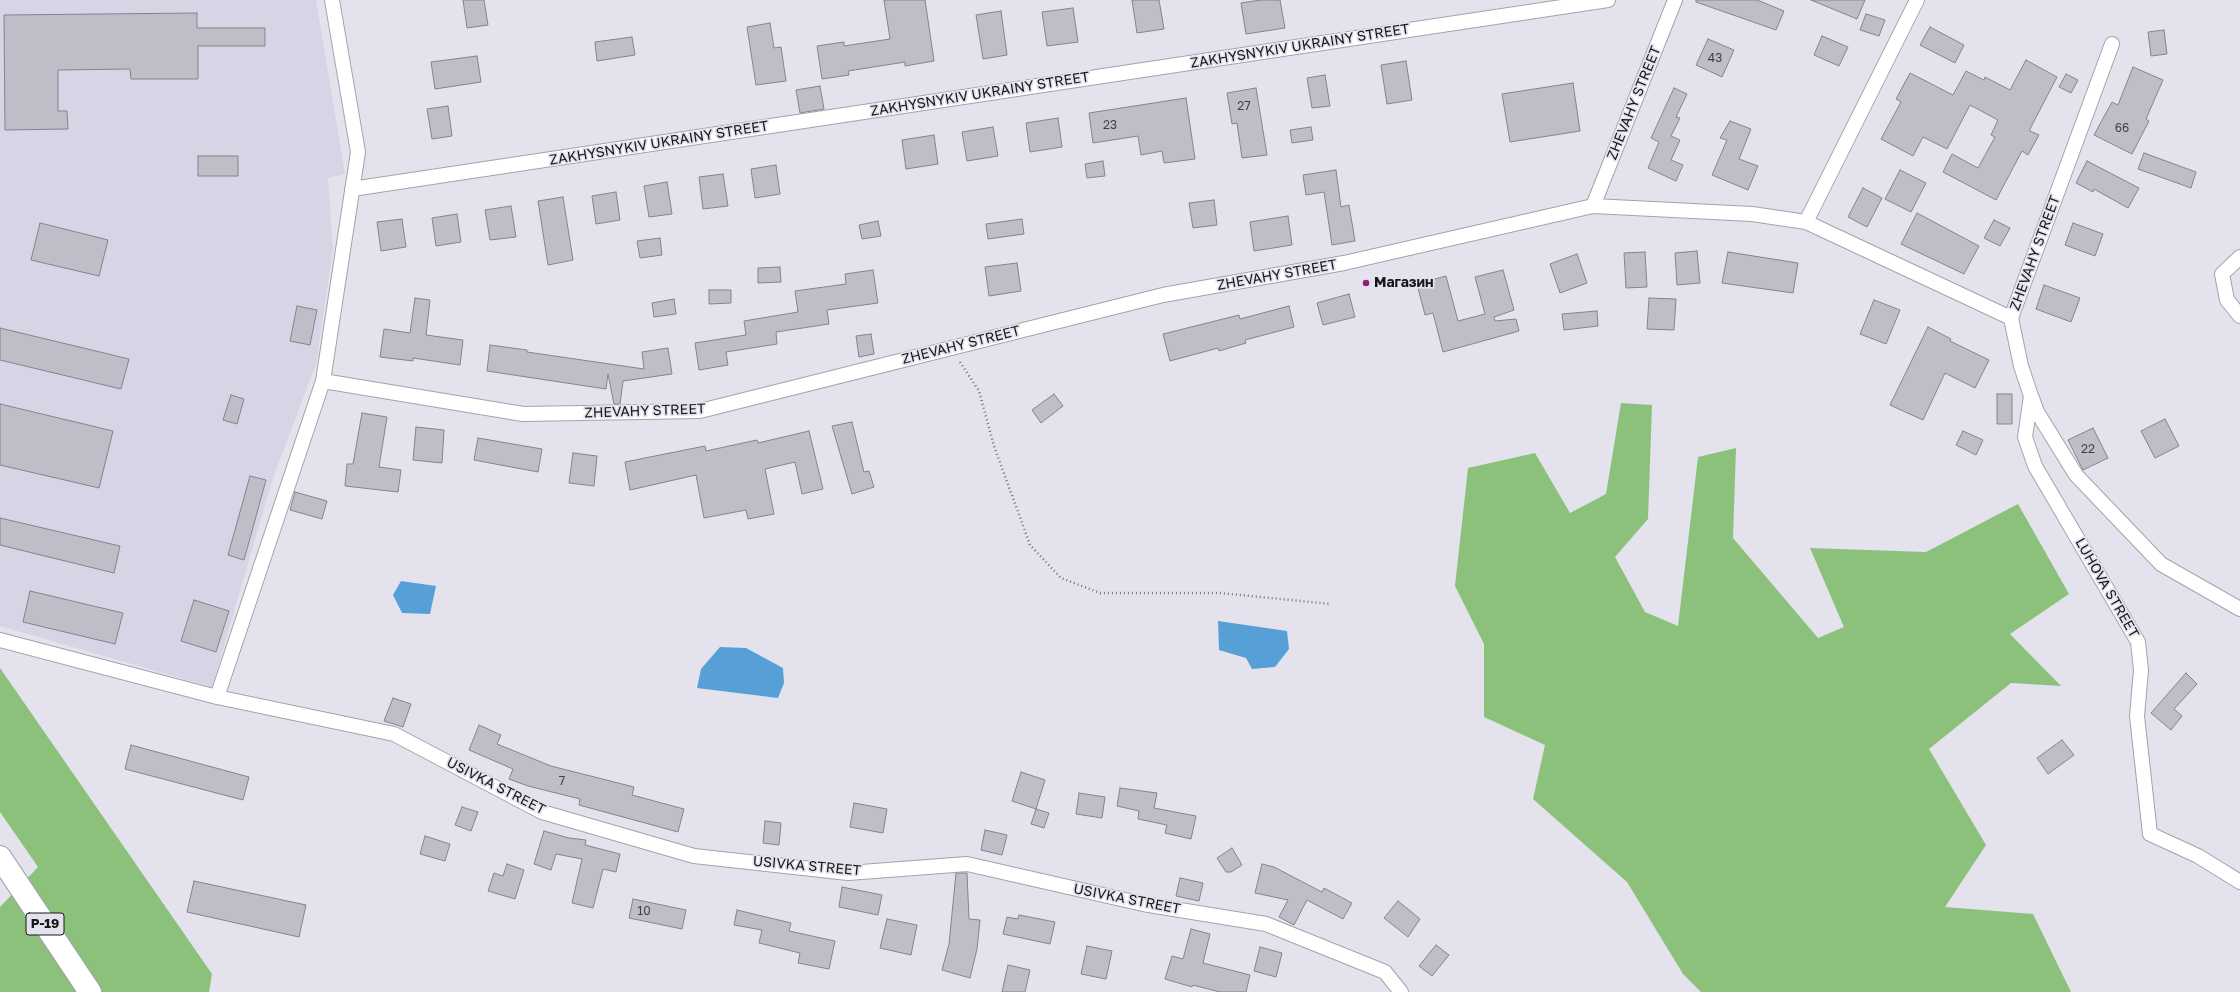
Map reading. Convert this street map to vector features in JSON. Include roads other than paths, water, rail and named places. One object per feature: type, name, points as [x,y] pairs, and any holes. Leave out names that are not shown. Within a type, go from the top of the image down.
[{"type":"main road","name":"Р-19","points":[[0,857],[90,992]]},
{"type":"street","points":[[217,697],[324,381],[358,152],[332,0]]},
{"type":"street","name":"ZAKHYSNYKIV UKRAINY STREET","points":[[352,189],[1608,0]]},
{"type":"street","name":"ZHEVAHY STREET","points":[[1593,206],[1675,0]]},
{"type":"street","points":[[1806,222],[1917,0]]},
{"type":"street","name":"ZHEVAHY STREET","points":[[324,381],[523,414],[700,411],[1163,295],[1344,263],[1593,206],[1752,214],[1806,222],[2011,318],[2112,44]]},
{"type":"street","points":[[2240,257],[2222,274],[2227,300],[2240,316]]},
{"type":"street","name":"LUHOVA STREET","points":[[2011,318],[2021,366],[2037,412],[2076,475],[2161,564],[2240,609]]},
{"type":"street","name":"LUHOVA STREET","points":[[2031,396],[2025,437],[2035,466],[2138,642],[2141,670],[2137,716],[2150,834],[2198,856],[2240,882]]},
{"type":"street","name":"USIVKA STREET","points":[[0,640],[217,697],[394,734],[542,812],[694,856],[848,872],[967,864],[1143,904],[1266,924],[1386,972],[1401,992]]},
{"type":"water","points":[[401,581],[436,586],[430,614],[402,613],[393,595]]},
{"type":"water","points":[[1218,621],[1287,631],[1289,649],[1275,667],[1252,669],[1246,658],[1219,650]]},
{"type":"water","points":[[720,647],[746,648],[783,668],[784,683],[778,698],[697,688],[701,669]]},
{"type":"place","name":"Магазин","points":[[1366,283]]}]
